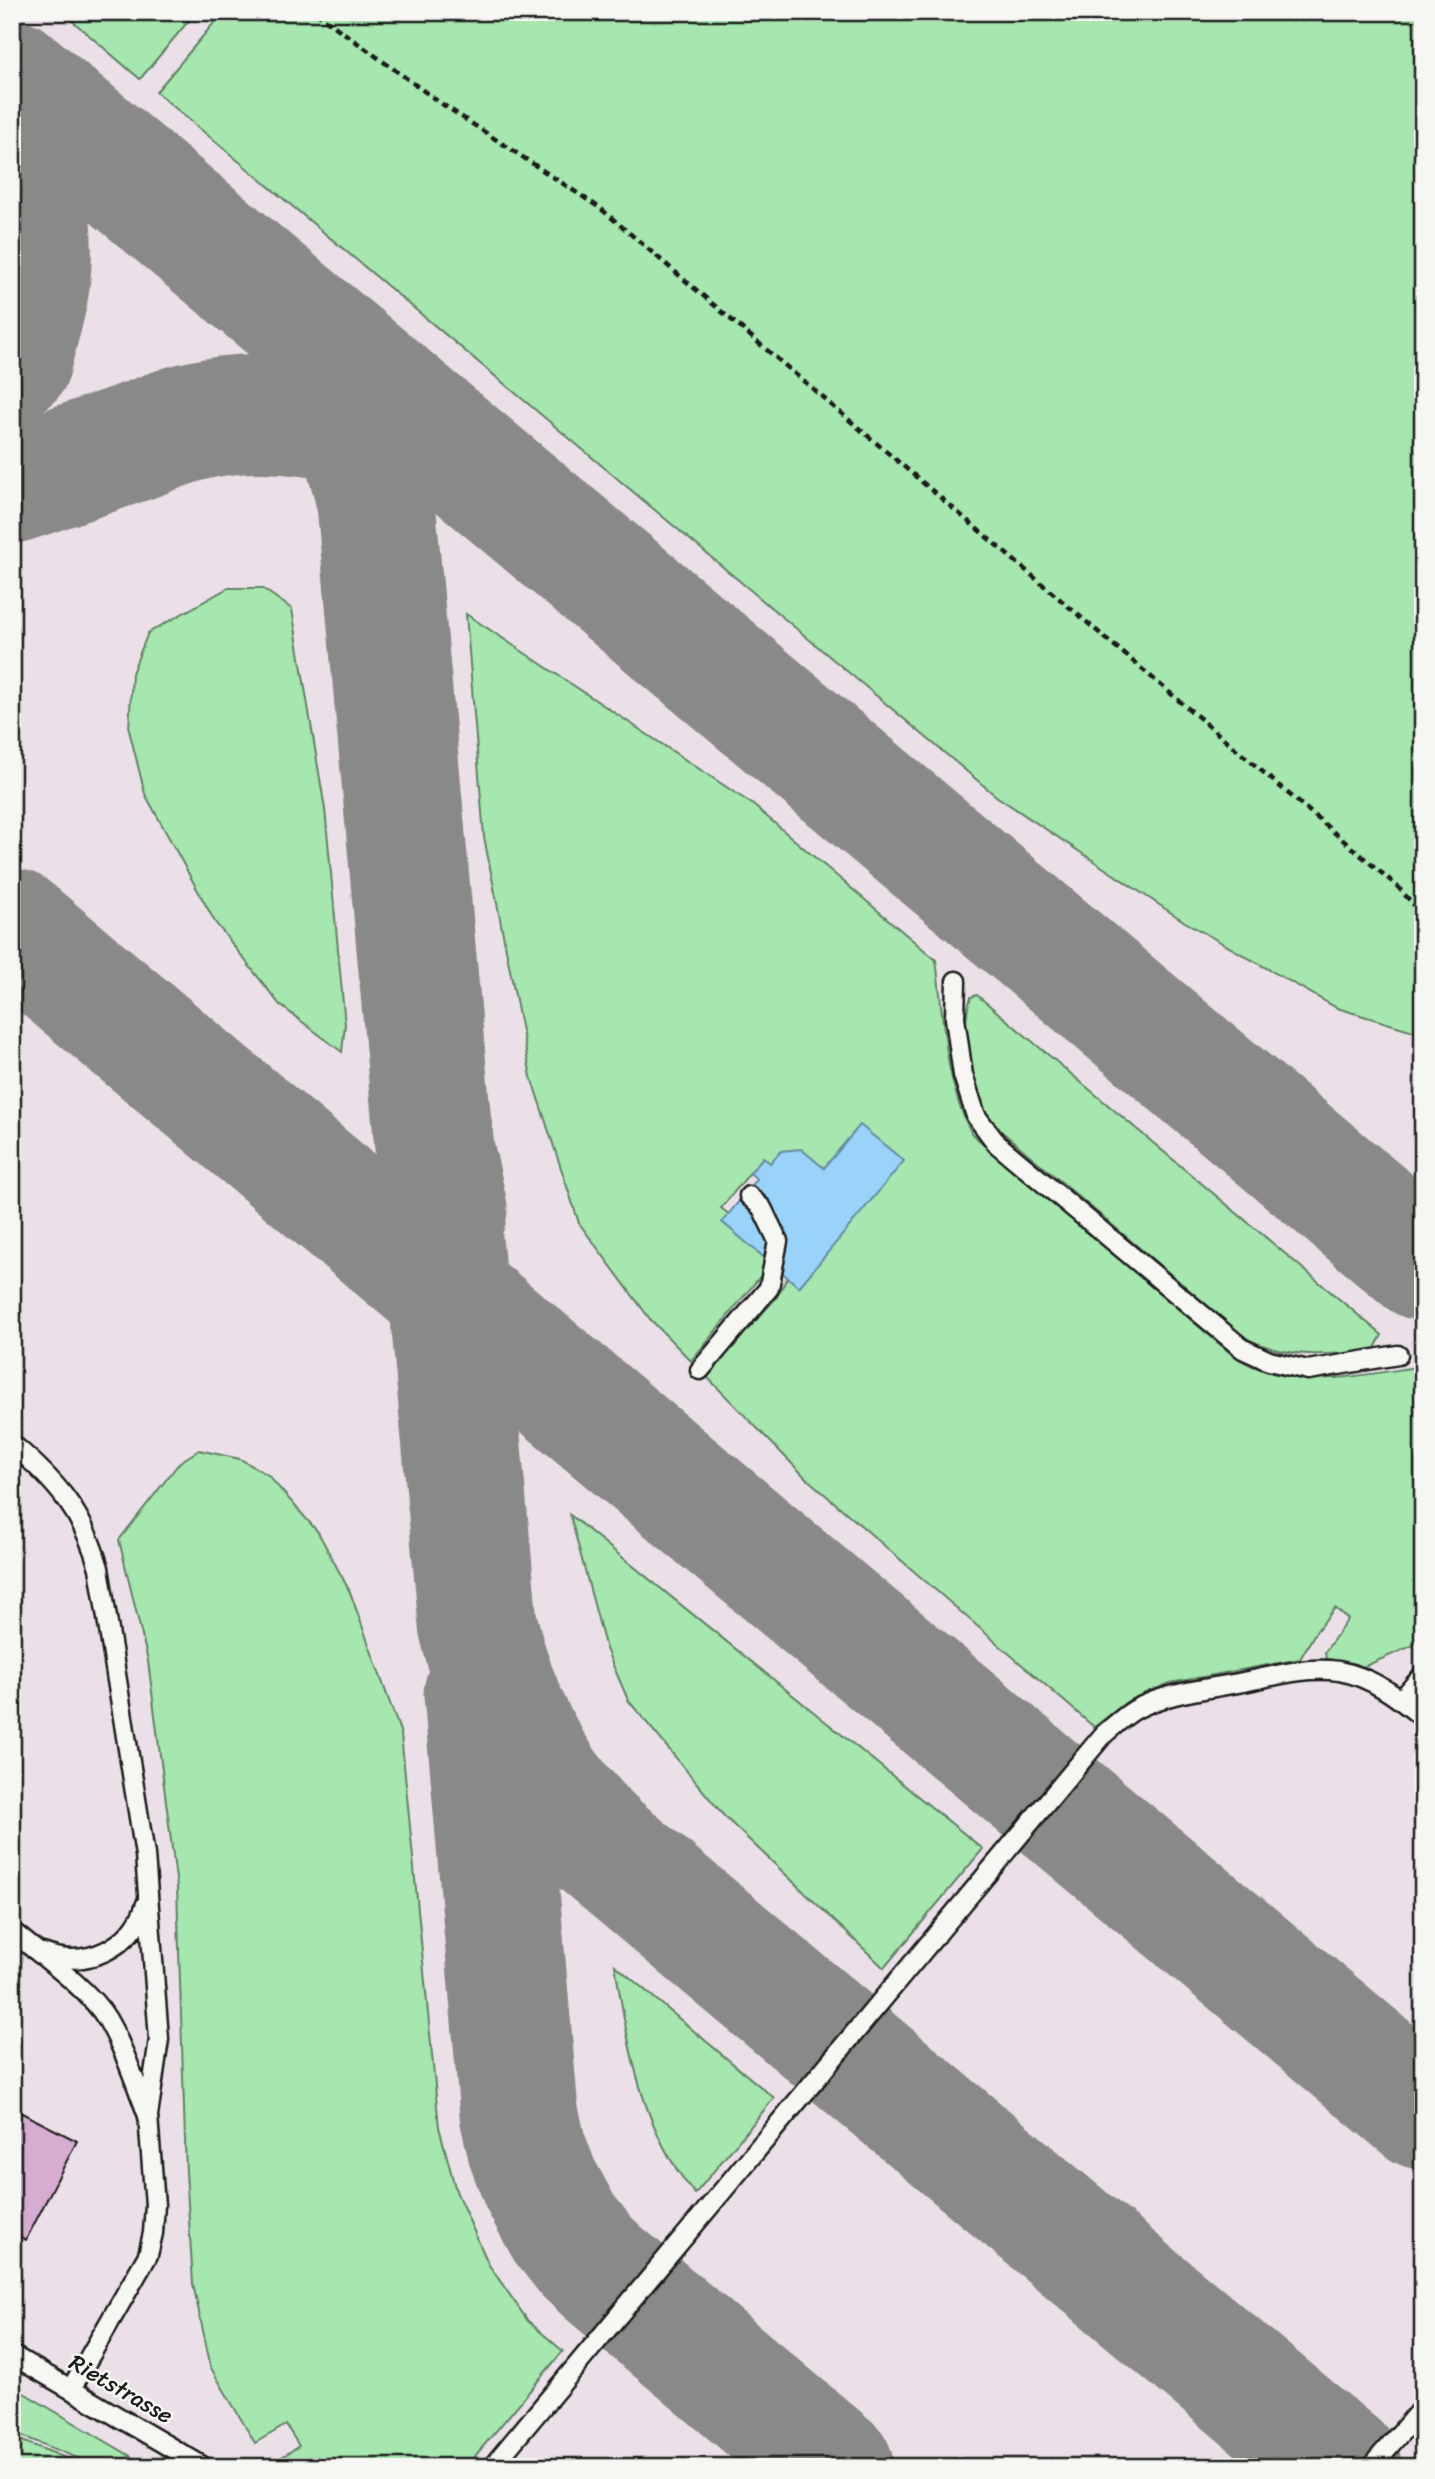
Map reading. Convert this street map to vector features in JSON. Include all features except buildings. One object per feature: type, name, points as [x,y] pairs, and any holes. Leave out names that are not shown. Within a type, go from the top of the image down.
[{"type":"lane","points":[[956,981],[955,1018],[966,1085],[976,1116],[1008,1153],[1243,1349],[1269,1361],[1308,1370],[1398,1355]]},
{"type":"lane","points":[[700,1370],[769,1288],[778,1241],[762,1208],[749,1196]]},
{"type":"lane","points":[[12,1444],[34,1462],[71,1504],[84,1524],[93,1546],[108,1611],[145,1855],[159,2039],[148,2116],[155,2205],[148,2255],[71,2389]]},
{"type":"lane","points":[[492,2467],[1104,1734],[1118,1722],[1135,1709],[1178,1694],[1321,1669],[1341,1671],[1376,1684],[1423,1718]]},
{"type":"lane","points":[[1401,1700],[1423,1675]]},
{"type":"lane","points":[[33,1949],[58,1959],[78,1960],[98,1954],[130,1934],[141,1919],[148,1898]]},
{"type":"lane","points":[[12,1931],[89,1997],[106,2017],[119,2042],[148,2116]]},
{"type":"lane","name":"Rietstrasse","points":[[12,2355],[204,2467]]},
{"type":"lane","points":[[1371,2467],[1423,2407]]},
{"type":"path","points":[[315,12],[439,102],[600,208],[1397,886],[1423,915]]},
{"type":"shaded area","points":[[12,12],[1423,12],[1423,2467],[12,2467]]},
{"type":"green space","points":[[62,12],[196,12],[140,79]]},
{"type":"green space","points":[[223,12],[1423,12],[1423,1034],[1337,1008],[1185,922],[996,796],[156,92]]},
{"type":"green space","points":[[228,588],[262,588],[292,609],[325,809],[345,1025],[342,1052],[280,1005],[215,922],[145,794],[129,730],[132,673],[148,633]]},
{"type":"green space","points":[[466,614],[752,804],[936,960],[950,1071],[972,1134],[1230,1353],[1273,1373],[1297,1377],[1345,1377],[1417,1367],[1423,1371],[1423,1633],[1412,1646],[1363,1667],[1326,1659],[1325,1652],[1348,1619],[1335,1608],[1315,1633],[1300,1659],[1170,1683],[1129,1700],[1094,1727],[806,1478],[706,1376],[777,1297],[788,1276],[778,1192],[753,1169],[721,1208],[758,1241],[764,1260],[764,1272],[691,1361],[650,1319],[579,1223],[531,1077],[484,837]]},
{"type":"green space","points":[[977,995],[1382,1335],[1374,1350],[1325,1354],[1293,1353],[1246,1338],[1001,1131],[978,1099],[967,1054],[968,1009],[971,997]]},
{"type":"green space","points":[[199,1450],[240,1459],[268,1475],[318,1532],[350,1592],[401,1734],[439,2127],[456,2191],[489,2265],[528,2321],[563,2351],[466,2467],[266,2467],[299,2446],[286,2425],[255,2443],[211,2368],[193,2284],[186,2172],[177,1887],[148,1661],[119,1540],[180,1462]]},
{"type":"green space","points":[[570,1515],[983,1849],[884,1968],[724,1816],[628,1700],[606,1649]]},
{"type":"green space","points":[[615,1965],[774,2098],[695,2194],[677,2169],[649,2115],[625,2026]]},
{"type":"green space","points":[[12,2386],[149,2467],[100,2467],[12,2432]]},
{"type":"green space","points":[[12,2437],[89,2467],[12,2467]]},
{"type":"water","points":[[860,1125],[904,1161],[799,1287],[722,1222],[757,1179],[750,1173],[763,1157],[770,1163],[781,1151],[801,1149],[824,1168]]},
{"type":"taxiway","points":[[12,79],[1423,1261]]},
{"type":"taxiway","points":[[12,140],[23,177],[32,233],[32,272],[12,360]]},
{"type":"taxiway","points":[[306,340],[330,378],[350,418],[376,503],[434,1147],[448,1209]]},
{"type":"taxiway","points":[[12,484],[179,425],[222,416],[278,414],[334,421],[415,446]]},
{"type":"taxiway","points":[[12,928],[1423,2110]]},
{"type":"taxiway","points":[[433,1130],[478,1624],[486,1656],[508,1716],[538,1771],[556,1797],[600,1845],[1342,2467]]},
{"type":"taxiway","points":[[483,1694],[519,2113],[527,2149],[540,2184],[564,2228],[586,2256],[834,2467]]}]
